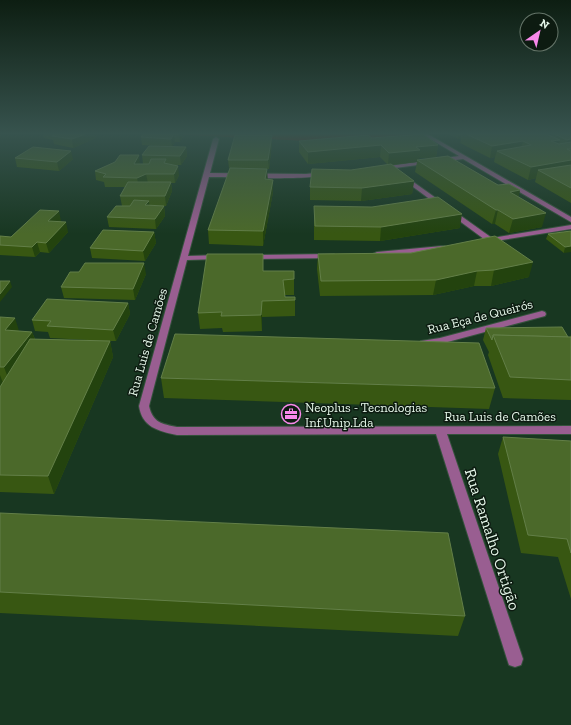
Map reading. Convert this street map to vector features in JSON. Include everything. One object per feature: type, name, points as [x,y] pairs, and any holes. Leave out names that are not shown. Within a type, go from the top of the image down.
[{"type":"street","name":"Rua Luis de Camões","points":[[208,167],[164,347],[144,406],[145,416],[151,423],[163,428],[177,431],[571,430]]},
{"type":"street","points":[[376,170],[400,167]]},
{"type":"street","points":[[482,167],[571,220]]},
{"type":"street","points":[[392,168],[490,240]]},
{"type":"street","points":[[206,175],[306,176],[329,174]]},
{"type":"street","points":[[475,243],[571,227]]},
{"type":"street","points":[[368,255],[451,247]]},
{"type":"street","points":[[240,257],[340,255]]},
{"type":"street","points":[[185,258],[224,257]]},
{"type":"street","name":"Rua Eça de Queirós","points":[[416,344],[440,341],[542,314]]},
{"type":"street","name":"Rua Ramalho Ortigão","points":[[440,430],[515,659]]},
{"type":"building","points":[[104,167],[178,167],[174,174],[146,174],[137,178],[103,177],[106,174],[95,171]]},
{"type":"building","points":[[372,167],[395,167],[414,181],[362,188],[310,187],[312,169],[351,170]]},
{"type":"building","points":[[428,167],[467,167],[498,185],[509,184],[520,190],[510,192],[546,213],[513,219],[496,210]]},
{"type":"building","points":[[571,167],[571,188],[538,170]]},
{"type":"building","points":[[230,168],[267,169],[265,179],[273,180],[263,231],[208,230]]},
{"type":"building","points":[[128,182],[171,182],[165,196],[120,196]]},
{"type":"building","points":[[438,197],[462,214],[381,227],[315,226],[314,206],[372,207]]},
{"type":"building","points":[[134,200],[149,201],[145,205],[164,206],[155,219],[107,217],[116,206],[130,206]]},
{"type":"building","points":[[40,210],[59,211],[48,221],[66,222],[46,243],[37,242],[32,247],[0,245],[0,236],[11,237]]},
{"type":"building","points":[[103,230],[154,232],[143,251],[90,248]]},
{"type":"building","points":[[571,231],[571,246],[565,247],[548,234]]},
{"type":"building","points":[[495,236],[533,262],[494,270],[477,271],[436,280],[321,281],[318,254],[411,253]]},
{"type":"building","points":[[207,254],[263,254],[263,271],[294,271],[294,279],[283,280],[285,297],[295,297],[295,300],[262,301],[261,315],[221,316],[222,312],[198,313]]},
{"type":"building","points":[[85,263],[144,263],[133,289],[61,287],[70,272],[79,272]]},
{"type":"building","points":[[0,281],[10,281],[0,294]]},
{"type":"building","points":[[47,299],[128,303],[113,330],[47,326],[51,321],[32,320]]},
{"type":"building","points":[[0,317],[15,318],[5,330],[32,332],[4,367],[0,367]]},
{"type":"building","points":[[562,327],[568,337],[493,335],[492,340],[486,328]]},
{"type":"building","points":[[175,334],[479,343],[495,388],[161,378]]},
{"type":"building","points":[[493,335],[571,337],[571,380],[510,377]]},
{"type":"building","points":[[30,339],[110,341],[48,476],[0,475],[0,387]]},
{"type":"building","points":[[503,437],[571,441],[571,553],[567,539],[528,535]]},
{"type":"building","points":[[0,513],[448,533],[465,616],[0,592]]},
{"type":"place","name":"Neoplus - Tecnologias Inf.Unip.Lda","points":[[291,414]]}]
